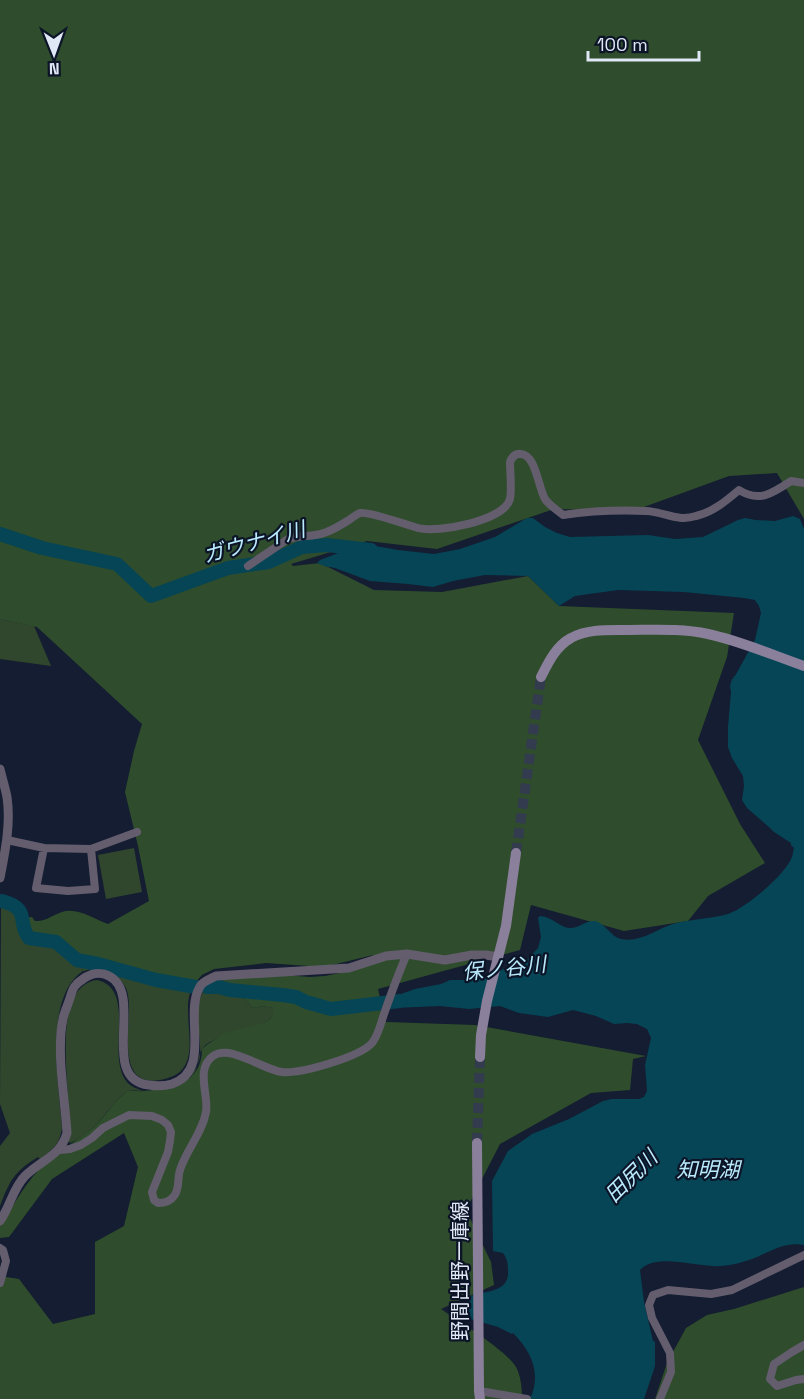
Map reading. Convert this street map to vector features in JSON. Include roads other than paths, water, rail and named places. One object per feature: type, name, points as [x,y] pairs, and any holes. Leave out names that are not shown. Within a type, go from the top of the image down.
[{"type":"main road","points":[[541,677],[549,661],[571,638],[585,632],[602,630],[686,631],[708,634],[804,666]]},
{"type":"main road","points":[[480,1057],[487,1002],[506,926],[516,853]]},
{"type":"main road","name":"野間出野一庫線","points":[[477,1143],[479,1395]]},
{"type":"street","points":[[248,566],[288,539],[322,534],[361,513],[373,514],[422,529],[443,529],[487,518],[504,509],[510,499],[510,462],[517,454],[524,454],[530,458],[545,499],[563,515],[585,512],[648,511],[676,518],[688,518],[716,508],[739,490],[747,496],[764,496],[791,481],[804,483]]},
{"type":"street","points":[[0,769],[7,799],[7,840],[0,878]]},
{"type":"street","points":[[7,840],[44,848],[91,849],[137,832]]},
{"type":"street","points":[[44,848],[36,888],[68,891],[95,889],[91,849]]},
{"type":"street","points":[[60,1150],[81,1145],[103,1128],[129,1115],[152,1116],[162,1120],[171,1132],[170,1141],[152,1192],[154,1200],[158,1203],[171,1200],[176,1194],[180,1169],[202,1126],[206,1113],[203,1074],[207,1063],[214,1055],[232,1053],[281,1072],[296,1072],[351,1057],[372,1043],[407,954]]},
{"type":"street","points":[[0,1221],[15,1189],[24,1176],[60,1150],[64,1142],[67,1133],[60,1038],[63,1017],[75,985],[88,976],[103,974],[111,976],[118,986],[123,999],[124,1062],[129,1076],[141,1084],[152,1085],[171,1084],[183,1077],[190,1069],[195,1055],[194,1002],[200,985],[216,976],[349,968],[386,956],[407,954],[445,960],[486,955],[496,963]]},
{"type":"street","points":[[0,1248],[3,1250],[6,1261],[0,1283]]},
{"type":"street","points":[[660,1399],[671,1372],[670,1353],[651,1318],[649,1305],[653,1295],[668,1290],[711,1294],[732,1290],[804,1255]]},
{"type":"street","points":[[804,1345],[774,1364],[770,1378],[777,1386],[804,1379]]},
{"type":"street","points":[[479,1395],[523,1398]]},
{"type":"water","name":"知明湖","points":[[793,516],[800,519],[804,529],[804,1245],[784,1246],[741,1263],[728,1265],[711,1266],[667,1261],[647,1265],[640,1270],[644,1302],[655,1342],[655,1366],[644,1399],[530,1399],[535,1371],[525,1347],[513,1333],[460,1316],[454,1308],[459,1301],[494,1290],[507,1280],[507,1261],[503,1253],[493,1251],[492,1181],[508,1151],[532,1134],[569,1119],[603,1101],[644,1097],[647,1091],[645,1065],[651,1038],[647,1029],[637,1024],[614,1024],[573,1010],[548,1017],[519,1013],[500,1006],[469,1009],[440,1006],[394,1008],[383,1003],[387,999],[415,989],[450,980],[476,980],[525,962],[538,948],[541,937],[538,918],[540,916],[569,928],[595,921],[602,924],[617,938],[635,939],[673,924],[728,914],[744,905],[774,881],[788,864],[794,848],[791,843],[774,832],[747,808],[742,800],[743,776],[728,747],[730,686],[755,640],[761,613],[755,600],[684,592],[618,590],[575,596],[559,606],[528,576],[485,575],[433,587],[370,581],[317,563],[349,549],[375,546],[434,554],[460,549],[495,537],[527,518],[533,518],[545,527],[570,537],[648,535],[675,539],[703,537],[745,518],[775,521]]},
{"type":"waterway","name":"ガウナイ川","points":[[0,534],[42,548],[117,564],[151,596],[228,568],[269,562],[302,547],[327,545],[371,550]]},
{"type":"waterway","name":"保ノ谷川","points":[[2,901],[11,904],[20,912],[25,932],[29,938],[56,942],[77,960],[156,980],[196,987]]},
{"type":"waterway","name":"保ノ谷川","points":[[207,987],[296,997],[331,1009],[400,1001]]},
{"type":"tunnel","points":[[516,853],[541,677]]},
{"type":"tunnel","points":[[477,1143],[480,1057]]},
{"type":"water label","name":"田尻川","points":[[631,1176]]}]
